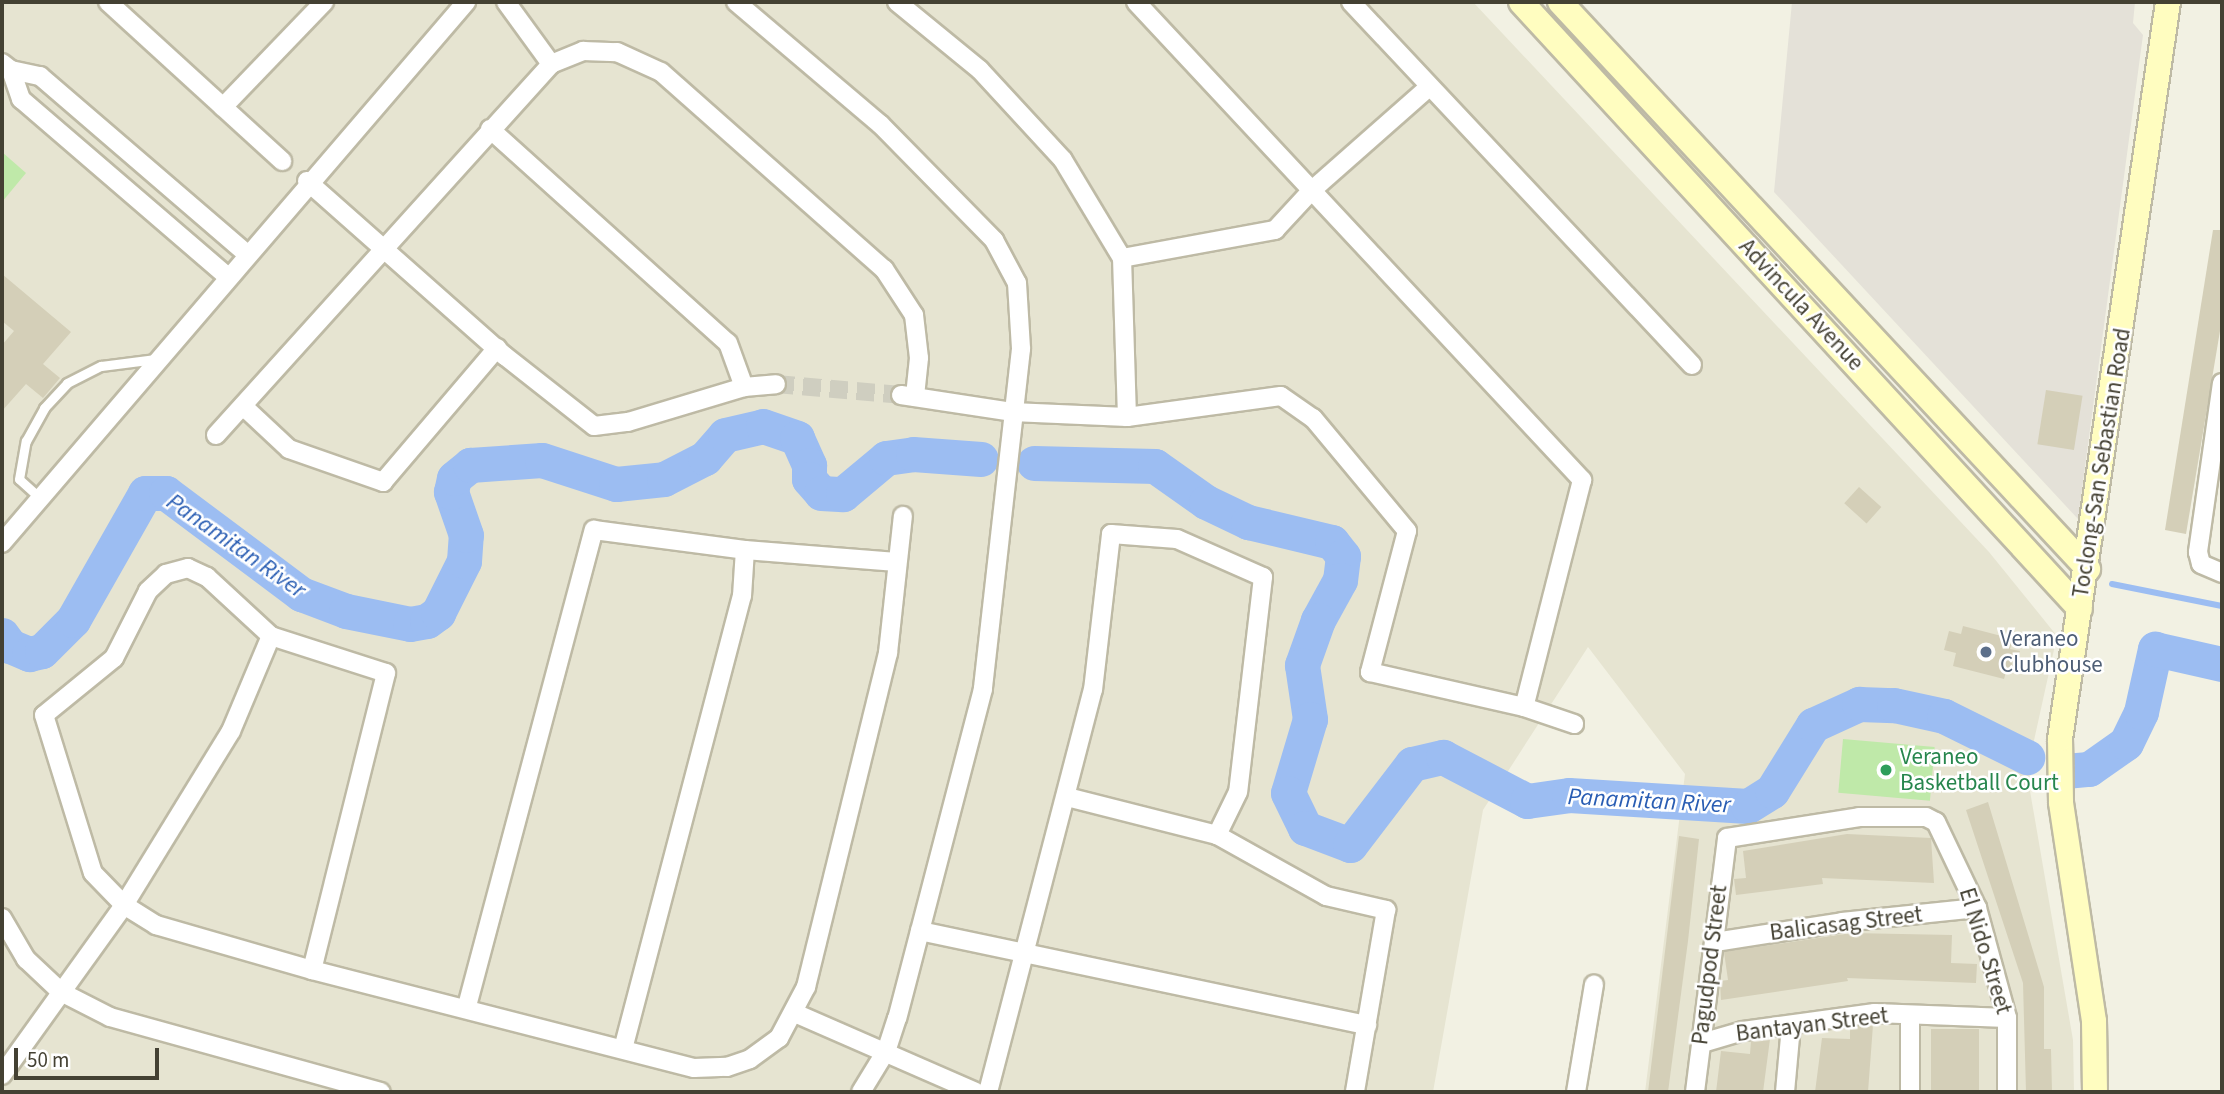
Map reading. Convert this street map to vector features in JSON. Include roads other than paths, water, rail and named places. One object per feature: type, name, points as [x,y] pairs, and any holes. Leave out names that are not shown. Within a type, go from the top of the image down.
[{"type":"main road","name":"Advincula Avenue","points":[[1521,2],[2080,610]]},
{"type":"main road","name":"Advincula Avenue","points":[[1560,2],[2088,569]]},
{"type":"main road","name":"Toclong-San Sebastian Road","points":[[2095,1092],[2091,985],[2059,772],[2168,2]]},
{"type":"main road","points":[[1721,218],[1741,198]]},
{"type":"street","points":[[223,107],[324,2]]},
{"type":"street","points":[[2,543],[307,181],[466,2]]},
{"type":"street","points":[[506,2],[551,64]]},
{"type":"street","points":[[736,2],[880,124],[994,240],[1017,283],[1021,349],[983,689],[886,1051],[861,1092]]},
{"type":"street","points":[[897,2],[980,70],[1063,160],[1122,258],[1127,417]]},
{"type":"street","points":[[1136,2],[1582,480],[1524,707]]},
{"type":"street","points":[[1351,2],[1692,365]]},
{"type":"street","points":[[106,3],[282,161]]},
{"type":"street","points":[[216,435],[386,251],[551,64],[583,51],[617,52],[661,72],[818,206],[884,269],[914,315],[919,358],[908,396],[1012,412],[1127,417],[1281,396],[1312,418],[1408,531],[1370,672],[1524,707],[1574,724]]},
{"type":"street","points":[[6,66],[40,76],[246,253]]},
{"type":"street","points":[[6,66],[21,99],[227,276]]},
{"type":"street","points":[[1122,258],[1275,230],[1311,191],[1429,87]]},
{"type":"street","points":[[491,129],[728,343],[744,387]]},
{"type":"street","points":[[307,181],[498,348],[594,426],[628,422],[744,387],[776,384]]},
{"type":"street","points":[[243,407],[289,449],[383,482],[498,348]]},
{"type":"street","points":[[2222,383],[2198,552],[2201,564],[2222,573]]},
{"type":"street","points":[[312,970],[386,673],[271,636],[207,577],[188,568],[166,574],[148,591],[114,658],[44,715],[93,873],[124,905],[156,925],[312,970],[467,1006],[694,1068],[727,1067],[750,1059],[779,1038],[795,1013],[806,987],[888,653],[903,516]]},
{"type":"street","points":[[467,1006],[594,530],[745,550],[897,562]]},
{"type":"street","points":[[988,1092],[1026,955],[1093,690],[1111,534],[1177,539],[1263,577],[1238,792],[1217,835]]},
{"type":"street","points":[[623,1049],[742,596],[745,550]]},
{"type":"street","points":[[2,1075],[124,905],[231,731],[271,636]]},
{"type":"street","points":[[1067,797],[1217,835],[1326,896],[1386,911],[1355,1092]]},
{"type":"street","name":"El Nido Street","points":[[1727,838],[1859,817],[1932,818],[1977,908],[2007,1018],[2007,1092]]},
{"type":"street","name":"Pagudpod Street","points":[[1695,1092],[1727,838]]},
{"type":"street","name":"Balicasag Street","points":[[1715,942],[1842,922],[1977,908]]},
{"type":"street","points":[[2,918],[26,959],[61,992],[110,1017],[381,1092]]},
{"type":"street","points":[[920,931],[1367,1025]]},
{"type":"street","points":[[1576,1092],[1594,985]]},
{"type":"street","points":[[795,1013],[976,1092]]},
{"type":"street","name":"Bantayan Street","points":[[1702,1043],[1875,1013],[2007,1018]]},
{"type":"street","points":[[1910,1015],[1910,1092]]},
{"type":"street","points":[[1785,1092],[1791,1026]]},
{"type":"lane","points":[[40,498],[19,479],[26,441],[44,408],[68,383],[101,366],[156,359]]},
{"type":"waterway","name":"Panamitan River","points":[[2,635],[10,646],[29,654],[42,651],[73,620],[145,493],[166,493],[301,594],[346,611],[410,624],[427,621],[438,613],[464,561],[466,535],[451,492],[454,478],[470,465],[542,460],[616,484],[664,479],[705,458],[725,435],[763,426],[797,438],[809,465],[809,479],[821,493],[843,494],[886,458],[913,454],[981,459]]},
{"type":"waterway","name":"Panamitan River","points":[[1034,463],[1155,466],[1206,502],[1248,522],[1332,542],[1343,556],[1340,580],[1318,620],[1302,665],[1310,719],[1288,793],[1305,828],[1350,845],[1412,764],[1443,757],[1527,801],[1569,795],[1748,806],[1772,791],[1813,725],[1859,704],[1894,705],[1944,716],[2027,757]]},
{"type":"waterway","points":[[2112,584],[2222,606]]},
{"type":"waterway","name":"Panamitan River","points":[[2065,771],[2089,769],[2126,743],[2141,712],[2155,649],[2222,664]]},
{"type":"tunnel","points":[[776,384],[901,395]]},
{"type":"place","name":"Veraneo Clubhouse","points":[[1986,652]]},
{"type":"place","name":"Veraneo Basketball Court","points":[[1886,770]]}]
